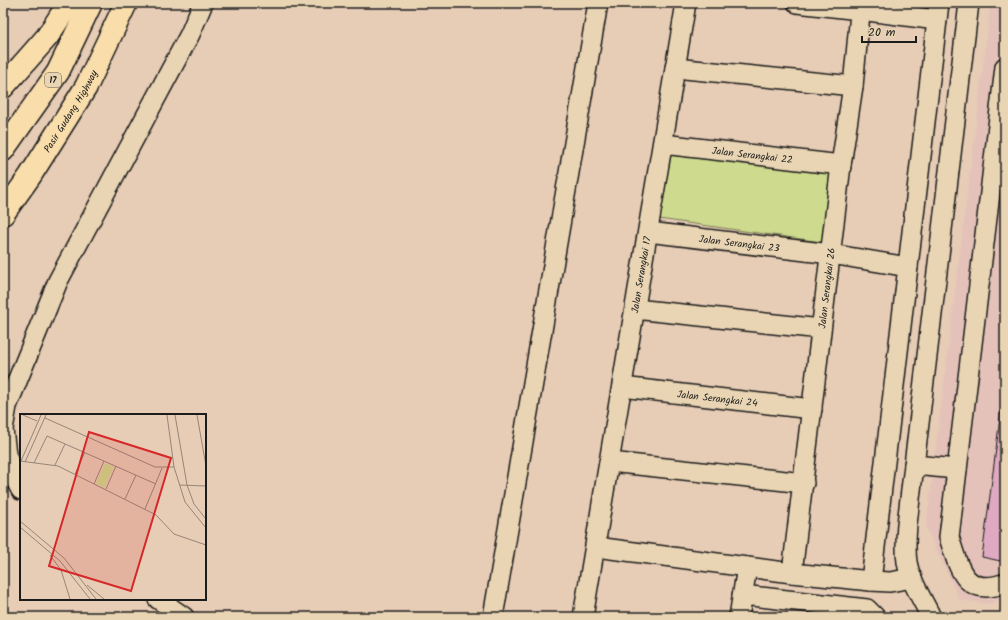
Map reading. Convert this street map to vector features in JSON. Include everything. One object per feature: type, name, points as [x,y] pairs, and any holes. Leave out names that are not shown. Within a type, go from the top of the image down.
[{"type":"highway","points":[[3,87],[48,37],[70,3]]},
{"type":"highway","name":"17","points":[[3,150],[58,72],[91,3]]},
{"type":"highway","name":"Pasir Gudang Highway","points":[[3,214],[30,176],[86,87],[126,3]]},
{"type":"street","points":[[20,488],[13,476],[6,454],[3,429],[7,406],[58,281],[190,34],[203,3]]},
{"type":"street","points":[[493,617],[598,3]]},
{"type":"street","name":"Jalan Serangkai 17","points":[[583,617],[596,547],[686,3]]},
{"type":"street","points":[[797,3],[938,12],[871,581]]},
{"type":"street","points":[[931,617],[912,578],[907,563],[907,524],[969,3]]},
{"type":"street","name":"Jalan Serangkai 26","points":[[792,573],[821,329],[853,86],[861,6]]},
{"type":"street","points":[[1005,67],[949,537],[960,568],[970,583],[984,587],[1005,583]]},
{"type":"street","points":[[675,68],[853,86]]},
{"type":"street","name":"Jalan Serangkai 22","points":[[663,144],[842,165]]},
{"type":"street","name":"Jalan Serangkai 23","points":[[648,232],[831,254],[908,267]]},
{"type":"street","points":[[635,309],[821,329]]},
{"type":"street","name":"Jalan Serangkai 24","points":[[622,387],[812,409]]},
{"type":"street","points":[[610,462],[804,482]]},
{"type":"street","points":[[914,465],[958,469]]},
{"type":"street","points":[[596,547],[792,573],[871,581],[890,582],[912,578]]},
{"type":"street","points":[[739,617],[747,567]]},
{"type":"street","points":[[742,595],[867,608],[875,617]]},
{"type":"street","points":[[159,600],[184,617]]},
{"type":"shaded area","points":[[991,3],[1005,3],[1005,596],[990,604],[960,600],[926,528]]},
{"type":"green space","points":[[671,155],[830,174],[822,242],[659,219]]},
{"type":"building","points":[[1005,379],[1005,562],[982,557]]}]
